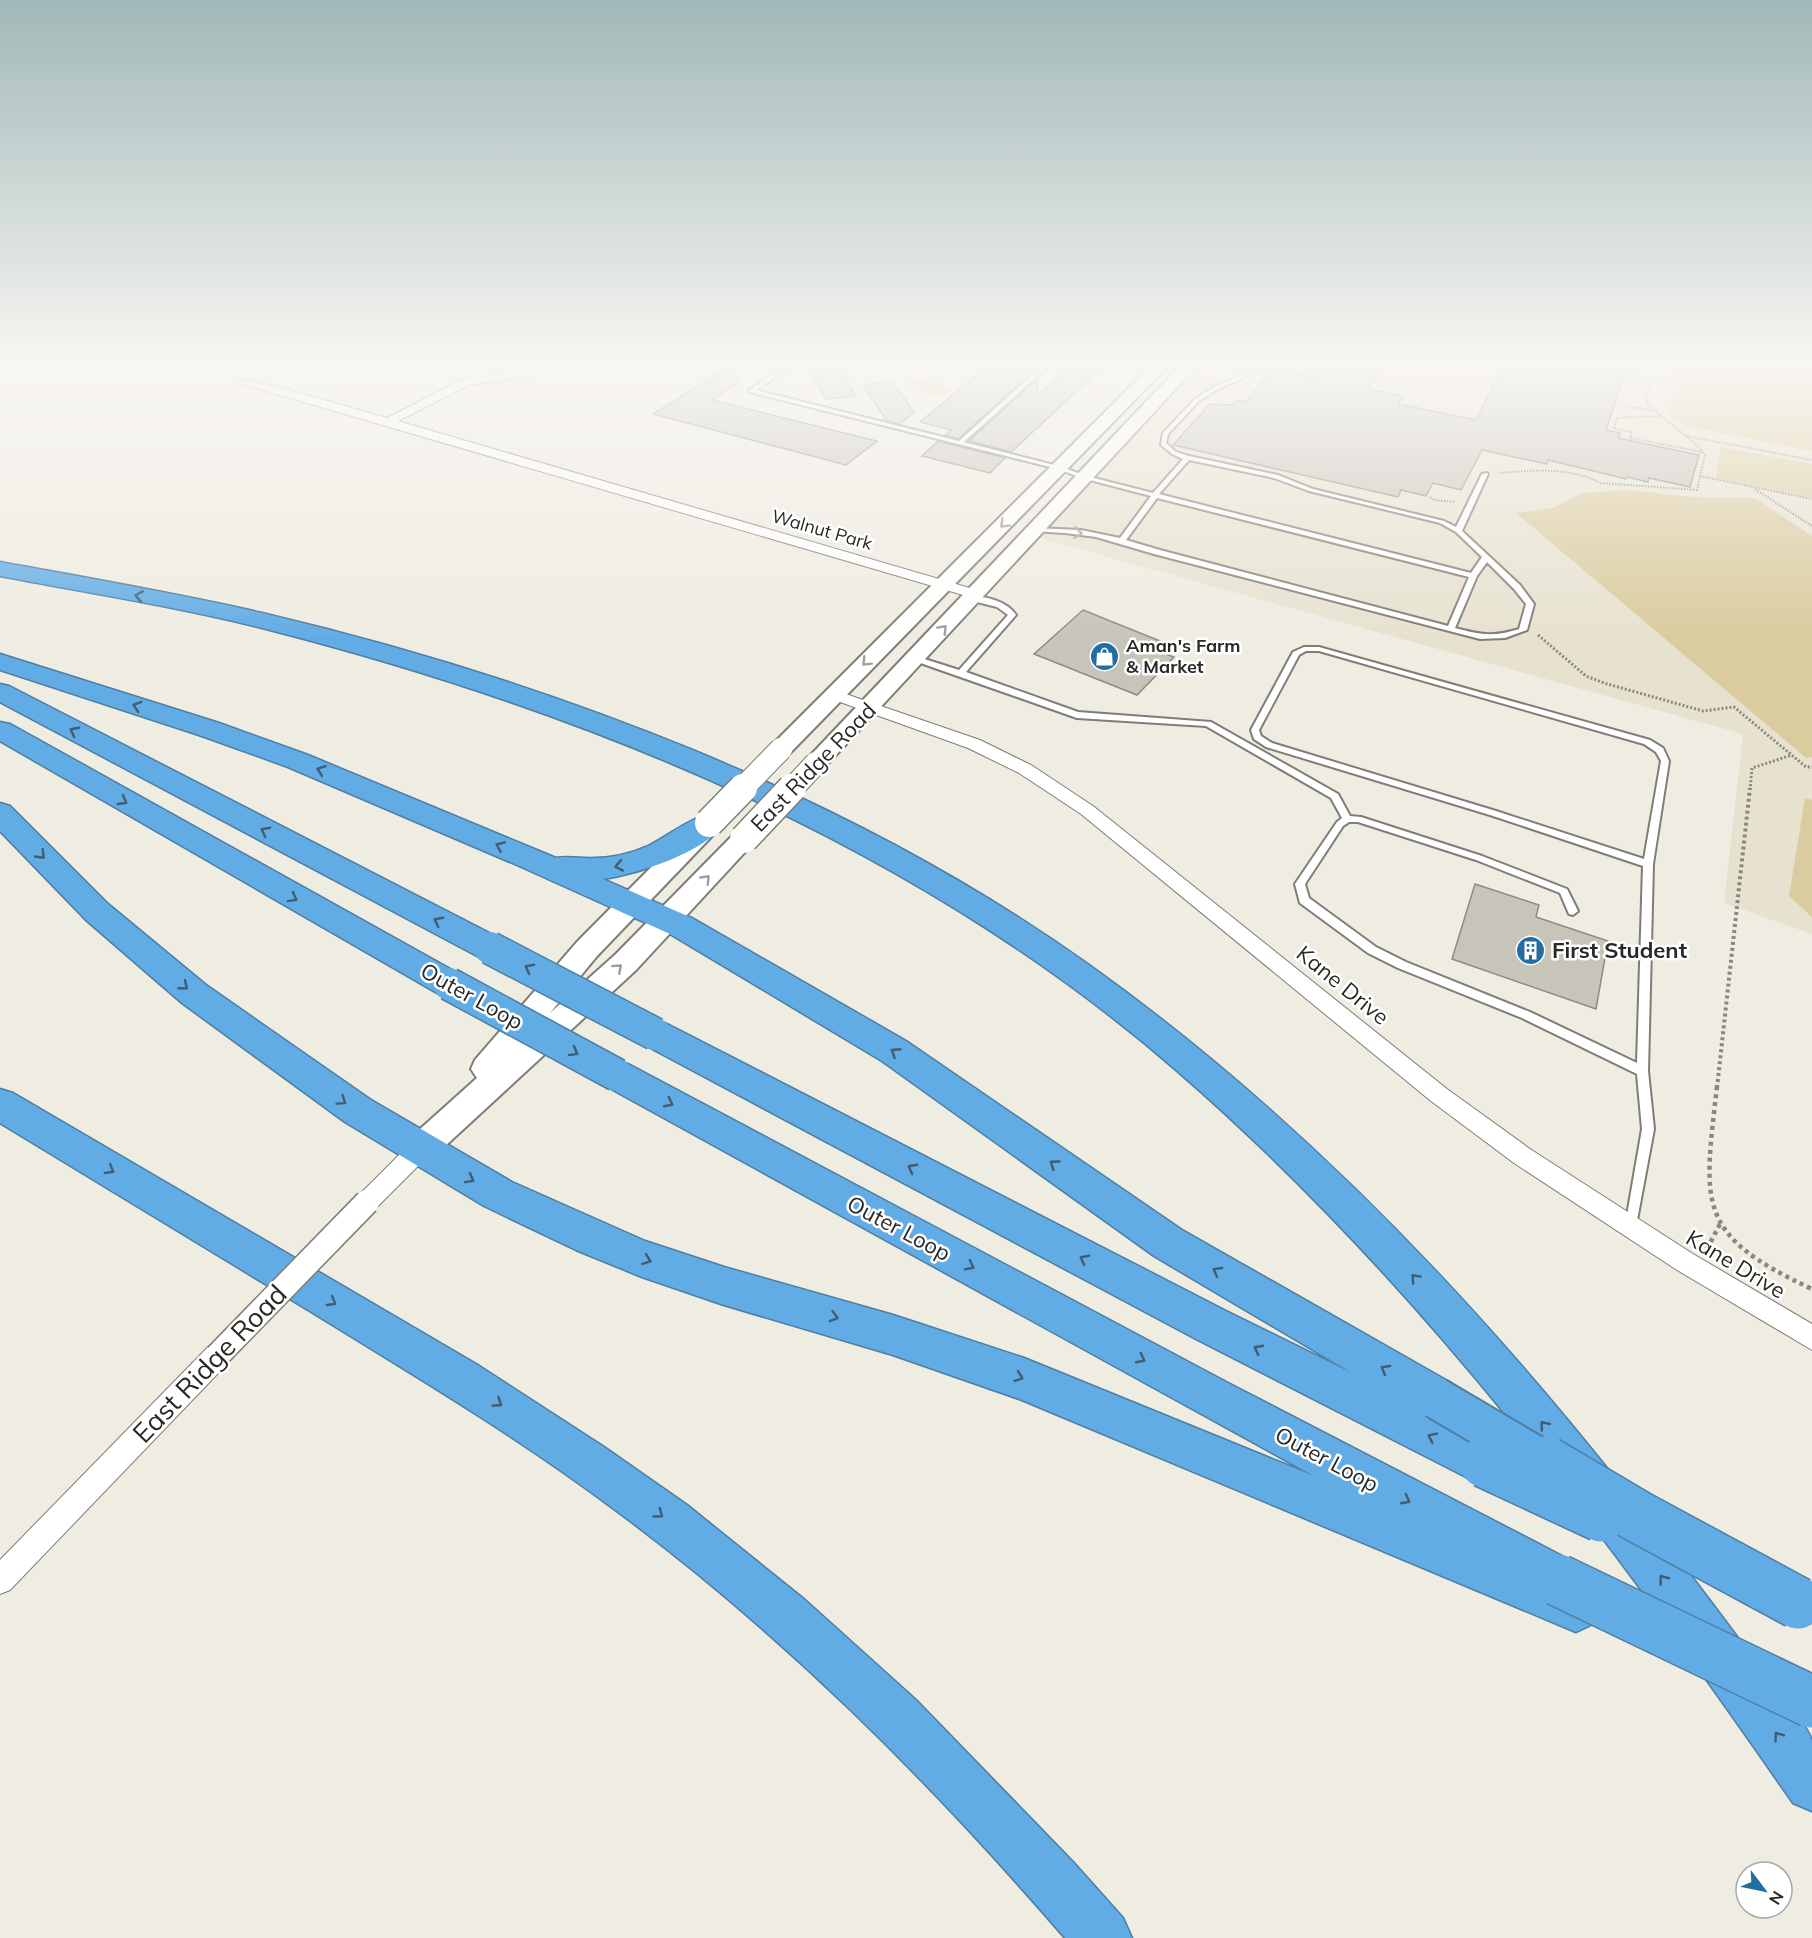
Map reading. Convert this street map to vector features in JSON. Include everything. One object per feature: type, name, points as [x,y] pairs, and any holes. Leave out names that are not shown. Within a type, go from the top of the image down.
[{"type":"highway","points":[[0,569],[262,621],[432,668],[550,707],[671,754],[817,819],[928,878],[1041,948],[1122,1007],[1225,1092],[1347,1206],[1425,1288],[1574,1461],[1723,1660],[1812,1784]]},
{"type":"highway","points":[[0,662],[209,729],[298,761],[668,919],[894,1051],[1168,1243],[1637,1516],[1805,1606]]},
{"type":"highway","points":[[0,692],[1211,1325],[1484,1462],[1805,1606]]},
{"type":"highway","name":"Outer Loop","points":[[0,729],[264,882],[1572,1596]]},
{"type":"highway","points":[[0,813],[97,912],[153,962],[308,1077],[420,1149],[498,1194],[625,1252],[724,1286],[893,1335],[1024,1379],[1572,1596],[1812,1703]]},
{"type":"highway","points":[[528,858],[573,868],[623,866],[661,853],[709,823]]},
{"type":"highway","points":[[0,1088],[33,1111],[60,1140]]},
{"type":"highway","points":[[0,1104],[470,1385],[568,1448],[669,1521],[781,1611],[883,1703],[1001,1823],[1103,1938]]},
{"type":"main road","name":"East Ridge Road","points":[[420,1149],[565,974],[631,903],[1071,456]]},
{"type":"main road","name":"East Ridge Road","points":[[420,1149],[626,962],[870,707],[1103,456]]},
{"type":"street","name":"Walnut Park","points":[[505,456],[944,585],[973,596]]},
{"type":"street","name":"Kane Drive","points":[[834,695],[941,731],[1025,769],[1087,810],[1439,1095],[1522,1156],[1631,1227],[1812,1338]]},
{"type":"street","name":"East Ridge Road","points":[[1,1576],[420,1149]]},
{"type":"lane","points":[[1016,456],[1084,477],[1473,576]]},
{"type":"lane","points":[[1034,530],[1077,532],[1122,540],[1157,552],[1480,637],[1505,636],[1523,630],[1530,604],[1517,587],[1458,531],[1422,516],[1311,490],[1276,476],[1184,456]]},
{"type":"lane","points":[[1122,540],[1155,495],[1187,458]]},
{"type":"lane","points":[[1458,531],[1485,474]]},
{"type":"lane","points":[[1451,629],[1473,576],[1486,557]]},
{"type":"lane","points":[[962,673],[1012,615],[1010,610],[1004,607],[973,596]]},
{"type":"lane","points":[[1631,1227],[1648,1129],[1642,1071],[1648,864],[1665,761],[1660,750],[1647,742],[1319,649],[1304,649],[1296,654],[1255,730],[1257,737],[1269,745],[1493,813],[1648,864]]},
{"type":"lane","points":[[915,658],[1077,715],[1208,724],[1335,796],[1347,819]]},
{"type":"lane","points":[[1573,911],[1564,891],[1479,858],[1358,819],[1347,819],[1340,824],[1299,884],[1305,900],[1372,950],[1402,965],[1526,1015],[1642,1071]]},
{"type":"path","points":[[1485,474],[1556,469],[1588,475],[1600,483],[1697,490],[1705,456]]},
{"type":"path","points":[[1794,456],[1812,460]]},
{"type":"path","points":[[1700,476],[1812,499]]},
{"type":"path","points":[[1751,487],[1812,526]]},
{"type":"path","points":[[1430,497],[1434,500],[1470,505]]},
{"type":"path","points":[[1523,630],[1536,633],[1586,676],[1604,683],[1702,711],[1734,706],[1806,767],[1812,767]]},
{"type":"path","points":[[1792,755],[1752,768],[1711,1143],[1710,1194],[1720,1224],[1737,1247],[1762,1266],[1812,1289]]},
{"type":"path","points":[[1705,1252],[1720,1224]]},
{"type":"shaded area","points":[[1116,456],[1812,456],[1812,934],[1724,903],[1743,734],[1040,538]]},
{"type":"shaded area","points":[[1719,456],[1772,456],[1812,464],[1812,498],[1716,478]]},
{"type":"shaded area","points":[[1629,490],[1692,497],[1755,498],[1812,536],[1812,757],[1806,758],[1516,513],[1553,508],[1582,493]]},
{"type":"shaded area","points":[[1805,798],[1812,800],[1812,917],[1789,896]]},
{"type":"building","points":[[814,456],[857,456],[846,465]]},
{"type":"building","points":[[924,456],[1005,458],[990,473]]},
{"type":"building","points":[[1222,456],[1479,456],[1461,490],[1433,483],[1426,496],[1401,490],[1398,497]]},
{"type":"building","points":[[1512,456],[1699,456],[1690,487],[1649,478],[1648,482],[1627,477],[1626,479],[1548,460],[1547,464]]},
{"type":"building","name":"Aman's Farm & Market","points":[[1083,610],[1175,647],[1168,655],[1174,657],[1137,695],[1034,654]]},
{"type":"building","name":"First Student","points":[[1475,884],[1539,905],[1536,917],[1608,941],[1596,1009],[1452,959]]},
{"type":"place","name":"Aman's Farm & Market","points":[[1105,656]]},
{"type":"place","name":"First Student","points":[[1531,950]]}]
